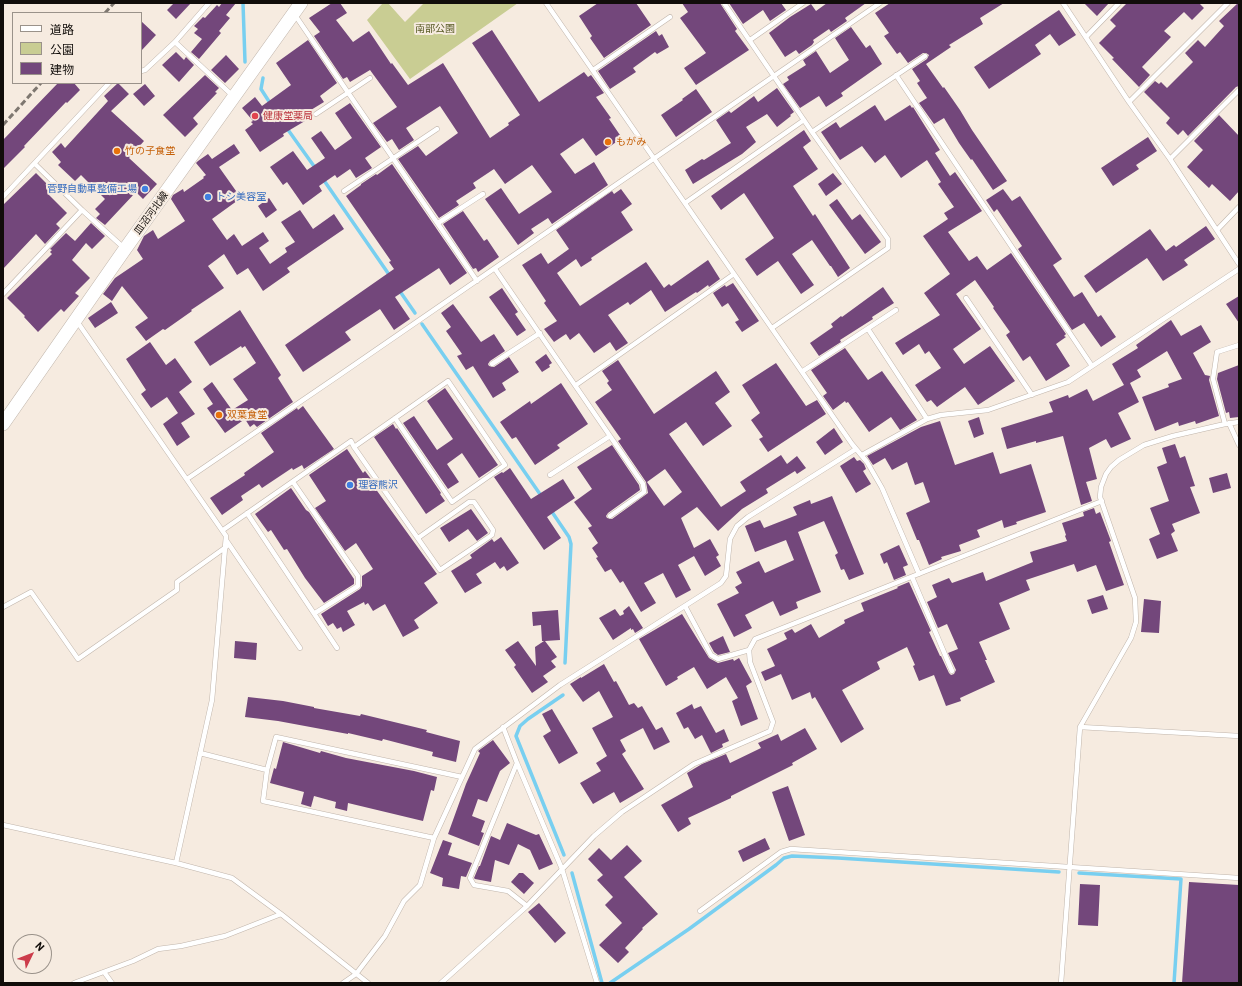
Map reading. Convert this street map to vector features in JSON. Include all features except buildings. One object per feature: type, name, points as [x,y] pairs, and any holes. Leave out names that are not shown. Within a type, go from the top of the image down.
[{"type":"main road","name":"皿沼河北線","points":[[3,424],[125,249],[298,8]]},
{"type":"lane","points":[[142,71],[175,42],[210,3]]},
{"type":"lane","points":[[546,3],[856,449],[867,462],[882,488],[919,574]]},
{"type":"lane","points":[[724,3],[812,132],[888,239],[888,248],[772,328]]},
{"type":"lane","points":[[750,40],[803,3]]},
{"type":"lane","points":[[187,479],[495,269],[880,3]]},
{"type":"lane","points":[[1063,3],[1129,102],[1170,159],[1239,264]]},
{"type":"lane","points":[[1086,37],[1120,3]]},
{"type":"lane","points":[[1129,102],[1228,3]]},
{"type":"lane","points":[[298,8],[348,92],[477,280]]},
{"type":"lane","points":[[593,70],[670,17]]},
{"type":"lane","points":[[175,42],[234,97]]},
{"type":"lane","points":[[812,132],[925,56]]},
{"type":"lane","points":[[896,75],[1092,366]]},
{"type":"lane","points":[[316,114],[370,78]]},
{"type":"lane","points":[[3,197],[108,84]]},
{"type":"lane","points":[[1170,159],[1239,90]]},
{"type":"lane","points":[[685,203],[804,120]]},
{"type":"lane","points":[[344,191],[438,129]]},
{"type":"lane","points":[[35,164],[125,249]]},
{"type":"lane","points":[[438,223],[483,194]]},
{"type":"lane","points":[[1217,230],[1239,207]]},
{"type":"lane","points":[[3,294],[82,210]]},
{"type":"lane","points":[[495,269],[643,484],[644,492],[610,516]]},
{"type":"lane","points":[[862,455],[928,419],[941,415],[988,410],[1068,382],[1239,269]]},
{"type":"lane","points":[[576,385],[734,274]]},
{"type":"lane","points":[[966,298],[1032,395]]},
{"type":"lane","points":[[803,371],[896,310]]},
{"type":"lane","points":[[76,319],[226,536],[212,700],[176,863]]},
{"type":"lane","points":[[868,329],[928,419]]},
{"type":"lane","points":[[492,364],[540,333]]},
{"type":"lane","points":[[1239,345],[1217,352],[1213,379],[1227,424],[1239,445]]},
{"type":"lane","points":[[354,447],[395,418],[448,381],[505,465],[452,502],[395,418]]},
{"type":"lane","points":[[1061,983],[1080,727],[1131,638],[1136,622],[1135,598],[1100,497],[1104,479],[1111,466],[1144,445],[1173,436],[1239,422]]},
{"type":"lane","points":[[550,475],[610,436]]},
{"type":"lane","points":[[223,530],[351,441],[440,570],[486,539],[492,534],[493,530],[474,502],[469,502],[418,538]]},
{"type":"lane","points":[[343,983],[356,974],[385,936],[404,901],[420,885],[434,838],[475,748],[560,686],[721,583],[726,576],[730,539],[737,526],[748,517],[856,449]]},
{"type":"lane","points":[[293,482],[358,576],[358,586],[315,614]]},
{"type":"lane","points":[[463,494],[469,502]]},
{"type":"lane","points":[[442,983],[527,906],[594,836],[622,812],[694,764],[770,731],[773,722],[750,662],[749,650],[755,639],[1102,501]]},
{"type":"lane","points":[[247,513],[338,648]]},
{"type":"lane","points":[[226,540],[300,648]]},
{"type":"lane","points":[[3,607],[31,592],[78,659],[177,590],[177,582],[226,547]]},
{"type":"lane","points":[[912,577],[952,671]]},
{"type":"lane","points":[[684,606],[711,655],[718,659],[749,650]]},
{"type":"lane","points":[[504,727],[562,869],[597,983]]},
{"type":"lane","points":[[1080,727],[1239,736]]},
{"type":"lane","points":[[434,838],[263,801],[268,770],[276,737],[462,777]]},
{"type":"lane","points":[[200,753],[268,770]]},
{"type":"lane","points":[[517,762],[470,878],[474,885],[508,891],[527,906]]},
{"type":"lane","points":[[3,825],[176,863],[232,878],[281,914],[368,983]]},
{"type":"lane","points":[[700,911],[781,852],[791,849],[1239,878]]},
{"type":"lane","points":[[74,983],[133,961],[158,949],[181,946],[225,936],[281,914]]},
{"type":"lane","points":[[104,972],[112,983]]},
{"type":"green space","name":"南部公園","points":[[383,3],[388,3],[405,22],[424,3],[518,3],[410,79],[367,20]]},
{"type":"waterway","points":[[243,3],[245,62]]},
{"type":"waterway","points":[[263,78],[261,89],[270,103]]},
{"type":"waterway","points":[[286,127],[316,169]]},
{"type":"waterway","points":[[323,179],[390,276]]},
{"type":"waterway","points":[[399,290],[415,313]]},
{"type":"waterway","points":[[422,324],[542,497]]},
{"type":"waterway","points":[[550,509],[569,537],[571,544],[565,663]]},
{"type":"waterway","points":[[563,695],[528,719],[520,726],[516,736],[564,855]]},
{"type":"waterway","points":[[610,983],[689,929],[784,858],[792,856],[1059,872]]},
{"type":"waterway","points":[[572,873],[602,983]]},
{"type":"waterway","points":[[1079,873],[1181,879],[1174,983]]},
{"type":"railway","points":[[106,12],[114,3]]},
{"type":"railway","points":[[3,125],[40,84]]},
{"type":"place","name":"健康堂薬局","points":[[255,116]]},
{"type":"place","name":"もがみ","points":[[608,142]]},
{"type":"place","name":"竹の子食堂","points":[[117,151]]},
{"type":"place","name":"菅野自動車整備工場","points":[[145,189]]},
{"type":"place","name":"トシ美容室","points":[[208,197]]},
{"type":"place","name":"双葉食堂","points":[[219,415]]},
{"type":"place","name":"理容熊沢","points":[[350,485]]}]
